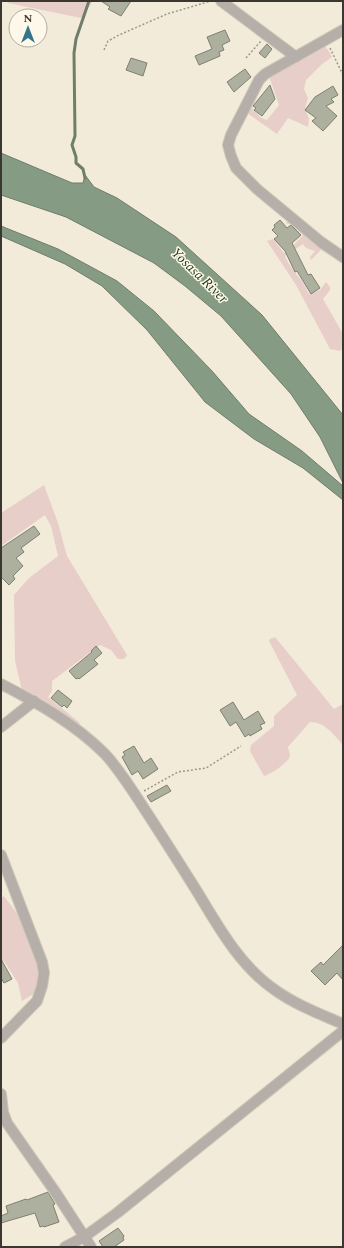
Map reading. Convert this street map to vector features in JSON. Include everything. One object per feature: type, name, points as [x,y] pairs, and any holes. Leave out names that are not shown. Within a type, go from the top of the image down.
[{"type":"street","points":[[221,1],[296,57]]},
{"type":"street","points":[[343,30],[265,74],[259,80],[231,135],[228,145],[236,168],[257,189],[321,242],[343,258]]},
{"type":"street","points":[[1,684],[34,701],[58,716],[81,733],[104,754],[123,776],[235,951],[254,972],[275,990],[293,1001],[343,1024]]},
{"type":"street","points":[[1,727],[34,701]]},
{"type":"street","points":[[1,855],[42,962],[44,973],[42,986],[37,1001],[1,1038]]},
{"type":"street","points":[[65,1247],[84,1237],[117,1213],[343,1031]]},
{"type":"street","points":[[1,1094],[3,1112],[7,1123],[56,1193],[91,1247]]},
{"type":"path","points":[[104,50],[108,42],[119,35],[167,14],[212,1]]},
{"type":"path","points":[[246,58],[266,35]]},
{"type":"path","points":[[326,40],[343,75]]},
{"type":"path","points":[[136,796],[178,772],[206,768],[241,746]]},
{"type":"shaded area","points":[[9,1],[93,1],[81,18],[48,11],[48,8],[32,8],[8,3]]},
{"type":"shaded area","points":[[324,45],[332,57],[321,65],[306,80],[304,89],[308,98],[305,108],[309,119],[308,127],[288,118],[277,134],[247,113],[255,94],[259,93],[252,108],[261,118],[267,120],[279,105],[269,76]]},
{"type":"shaded area","points":[[290,218],[343,261],[343,264],[321,250],[311,260],[310,257],[315,251],[306,248],[303,244],[285,256],[309,294],[320,290],[326,282],[330,287],[330,290],[323,299],[343,334],[343,348],[340,351],[330,349],[296,285],[267,241],[273,239],[284,253],[291,248],[303,235],[293,223],[286,223]]},
{"type":"shaded area","points":[[44,485],[58,523],[67,556],[127,655],[124,659],[118,659],[111,650],[100,645],[52,681],[52,691],[48,697],[80,723],[77,726],[22,690],[15,661],[14,595],[29,578],[58,556],[51,526],[45,515],[1,546],[1,513]]},
{"type":"shaded area","points":[[275,637],[334,709],[343,704],[343,745],[324,726],[310,722],[288,747],[290,756],[289,759],[275,771],[264,776],[250,751],[251,745],[274,726],[274,716],[297,695],[269,641]]},
{"type":"shaded area","points":[[4,896],[24,923],[41,971],[37,992],[22,1001],[18,983],[4,961],[1,961],[1,898]]},
{"type":"water","name":"Yosasa River","points":[[1,153],[72,183],[83,183],[85,175],[94,187],[117,198],[176,237],[262,315],[343,415],[343,483],[320,437],[291,394],[221,316],[154,263],[66,217],[1,195]]},
{"type":"water","points":[[1,226],[58,249],[117,281],[154,311],[212,371],[249,414],[302,451],[343,486],[343,500],[303,468],[254,439],[205,402],[147,330],[102,286],[65,264],[1,236]]},
{"type":"building","points":[[101,1],[131,1],[121,16],[108,9],[110,7]]},
{"type":"building","points":[[225,30],[230,41],[222,45],[224,50],[219,52],[220,56],[199,65],[195,56],[212,49],[207,37]]},
{"type":"building","points":[[267,44],[272,49],[265,58],[259,53]]},
{"type":"building","points":[[131,58],[147,63],[143,76],[126,70]]},
{"type":"building","points":[[245,69],[251,77],[234,92],[227,82]]},
{"type":"building","points":[[270,85],[275,99],[262,116],[254,110],[256,108],[253,106]]},
{"type":"building","points":[[333,86],[338,95],[331,99],[334,102],[326,106],[337,116],[323,131],[312,121],[316,118],[305,110],[315,97]]},
{"type":"building","points":[[280,220],[287,228],[291,225],[301,235],[292,243],[308,275],[311,274],[320,288],[311,294],[297,271],[295,272],[285,251],[274,239],[278,236],[272,230],[275,227],[274,225]]},
{"type":"building","points":[[34,526],[40,534],[21,548],[24,552],[16,558],[23,566],[13,576],[15,579],[9,585],[1,577],[1,548]]},
{"type":"building","points":[[96,646],[102,653],[94,660],[98,664],[79,679],[76,679],[69,671],[92,652],[91,651]]},
{"type":"building","points":[[58,690],[72,701],[67,708],[64,705],[62,707],[51,698]]},
{"type":"building","points":[[233,702],[244,720],[258,711],[265,723],[260,725],[262,729],[250,736],[249,734],[245,737],[236,722],[230,726],[220,710]]},
{"type":"building","points":[[134,746],[144,763],[151,758],[158,769],[143,779],[138,771],[132,775],[122,757],[125,755],[123,752]]},
{"type":"building","points":[[167,785],[171,791],[151,802],[147,796]]},
{"type":"building","points":[[343,945],[343,980],[337,973],[325,985],[311,971],[321,962],[323,965]]},
{"type":"building","points":[[1,959],[12,979],[4,983],[1,978]]},
{"type":"building","points":[[48,1192],[55,1204],[53,1205],[59,1222],[40,1227],[35,1213],[1,1223],[1,1216],[8,1213],[6,1206]]},
{"type":"building","points":[[118,1228],[124,1236],[124,1240],[114,1247],[103,1247],[99,1241]]},
{"type":"waterway","points":[[85,178],[83,169],[76,163],[76,157],[72,145],[75,136],[74,53],[76,39],[89,1]]}]
